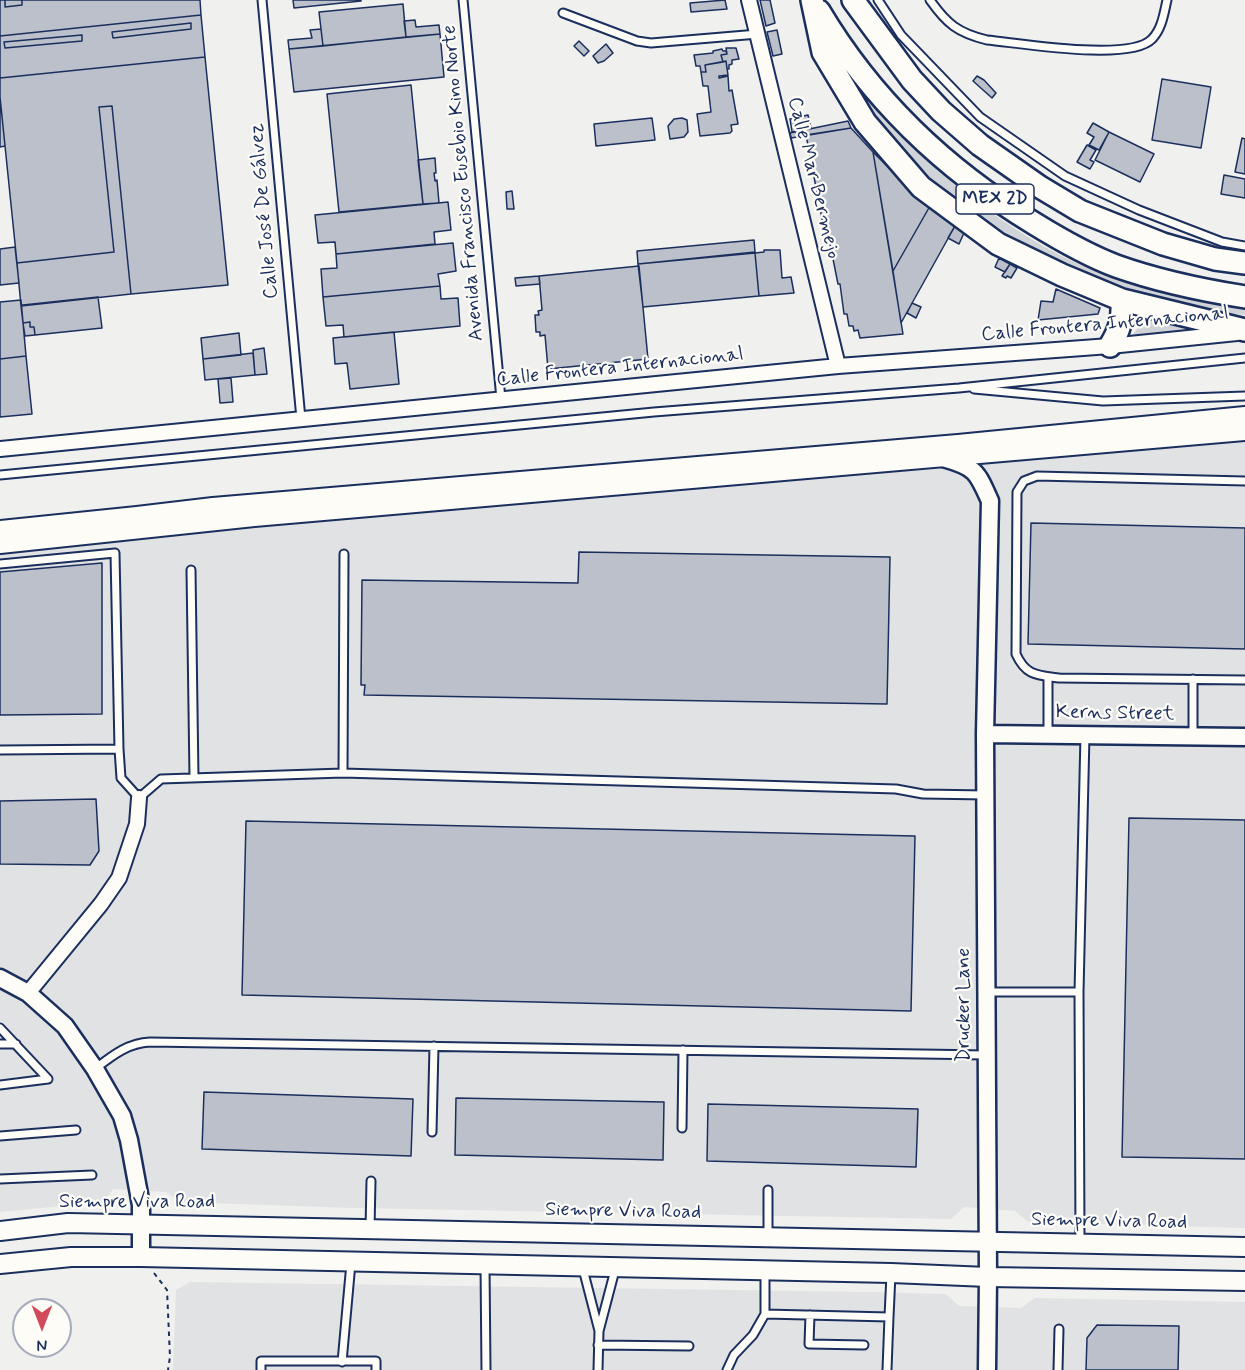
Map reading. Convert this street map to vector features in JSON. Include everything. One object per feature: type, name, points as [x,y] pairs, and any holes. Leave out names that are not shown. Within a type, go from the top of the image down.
[{"type":"highway","name":"MEX 2D","points":[[812,0],[846,52],[919,137],[969,180],[999,202],[1075,248],[1115,265],[1157,279],[1245,297]]},
{"type":"highway","points":[[812,0],[823,52],[865,122],[921,187],[998,244],[1062,275],[1122,300],[1245,331]]},
{"type":"highway","name":"MEX 2D","points":[[853,0],[912,80],[941,111],[980,145],[1040,187],[1080,211],[1153,240],[1215,259],[1245,263]]},
{"type":"highway","points":[[1110,346],[1119,331],[1123,317],[1122,300]]},
{"type":"main road","points":[[0,530],[213,507],[969,443],[1245,416]]},
{"type":"main road","points":[[0,544],[244,518],[1245,431]]},
{"type":"main road","name":"Siempre Viva Road","points":[[0,1231],[68,1223],[1245,1247]]},
{"type":"main road","points":[[0,1264],[70,1257],[141,1257],[1245,1281]]},
{"type":"street","name":"Calle Mar Bermejo","points":[[749,0],[838,366]]},
{"type":"street","name":"Calle Frontera Internacional","points":[[0,449],[838,366],[1110,346],[1245,331]]},
{"type":"street","name":"Drucker Lane","points":[[905,448],[967,465],[981,480],[990,501],[985,734],[987,1370]]},
{"type":"street","name":"Kerns Street","points":[[985,734],[1245,737]]},
{"type":"street","points":[[28,993],[101,904],[119,878],[136,824],[140,798]]},
{"type":"street","points":[[0,978],[28,993],[65,1026],[95,1069],[122,1116],[129,1140],[141,1205],[141,1257]]},
{"type":"lane","name":"Calle José De Gálvez","points":[[262,0],[301,419]]},
{"type":"lane","name":"Avenida Francisco Eusebio Kino Norte","points":[[463,0],[501,399]]},
{"type":"lane","points":[[878,0],[901,34],[980,117],[1065,176],[1170,222],[1222,242],[1245,246]]},
{"type":"lane","points":[[930,0],[954,28],[968,36],[987,40],[1102,51],[1140,46],[1152,39],[1161,24],[1167,0]]},
{"type":"lane","points":[[564,13],[651,43],[758,34]]},
{"type":"lane","points":[[0,475],[654,412],[959,388],[1245,358]]},
{"type":"lane","points":[[959,388],[1103,401],[1245,396]]},
{"type":"lane","points":[[1245,481],[1037,476],[1024,482],[1017,492],[1016,654],[1020,664],[1032,674],[1048,677],[1245,680]]},
{"type":"lane","points":[[0,564],[115,553],[121,778],[140,798],[161,779],[343,772],[896,789],[923,794],[986,795]]},
{"type":"lane","points":[[343,772],[344,555]]},
{"type":"lane","points":[[191,570],[194,778]]},
{"type":"lane","points":[[1048,677],[1048,735]]},
{"type":"lane","points":[[1193,679],[1193,737]]},
{"type":"lane","points":[[1080,1244],[1079,992],[1084,735]]},
{"type":"lane","points":[[0,750],[119,748]]},
{"type":"lane","points":[[986,992],[1079,992]]},
{"type":"lane","points":[[0,1028],[48,1079],[0,1085]]},
{"type":"lane","points":[[95,1069],[123,1048],[139,1043],[210,1042],[986,1055]]},
{"type":"lane","points":[[0,1044],[15,1044]]},
{"type":"lane","points":[[432,1132],[434,1046]]},
{"type":"lane","points":[[682,1128],[683,1050]]},
{"type":"lane","points":[[0,1136],[76,1131]]},
{"type":"lane","points":[[0,1179],[92,1175]]},
{"type":"lane","points":[[370,1229],[371,1181]]},
{"type":"lane","points":[[768,1190],[768,1237]]},
{"type":"lane","points":[[342,1362],[351,1262]]},
{"type":"lane","points":[[485,1265],[486,1370]]},
{"type":"lane","points":[[582,1266],[599,1331]]},
{"type":"lane","points":[[598,1370],[599,1331],[616,1267]]},
{"type":"lane","points":[[727,1370],[734,1355],[753,1335],[765,1314],[765,1270]]},
{"type":"lane","points":[[887,1370],[891,1273]]},
{"type":"lane","points":[[765,1314],[888,1317]]},
{"type":"lane","points":[[810,1315],[809,1344],[864,1345]]},
{"type":"lane","points":[[1058,1370],[1059,1329]]},
{"type":"lane","points":[[598,1345],[689,1346]]},
{"type":"lane","points":[[261,1370],[261,1361],[376,1361],[376,1370]]},
{"type":"path","points":[[141,1257],[167,1290],[170,1357],[168,1370]]},
{"type":"shaded area","points":[[846,70],[891,127],[914,149],[964,193],[1021,232],[1079,264],[1108,276],[1176,296],[1245,310],[1245,315],[1215,312],[1155,300],[1104,283],[1012,238],[898,152],[879,129]]},
{"type":"shaded area","points":[[1142,309],[1216,327],[1132,336],[1140,325]]},
{"type":"shaded area","points":[[1226,410],[1245,413],[1245,1228],[1028,1222],[1015,1211],[964,1207],[951,1219],[354,1208],[180,1202],[166,1192],[113,1189],[104,1202],[0,1212],[0,523]]},
{"type":"shaded area","points":[[190,1282],[946,1294],[959,1306],[1021,1308],[1035,1298],[1245,1302],[1245,1370],[173,1370],[176,1290]]},
{"type":"building","points":[[0,0],[5,0],[5,7],[22,5],[22,0],[200,0],[201,15],[0,36]]},
{"type":"building","points":[[5,0],[22,0],[22,5],[5,7]]},
{"type":"building","points":[[293,0],[361,0],[361,1],[294,8]]},
{"type":"building","points":[[725,0],[727,9],[691,12],[690,3]]},
{"type":"building","points":[[760,0],[770,0],[775,23],[766,26]]},
{"type":"building","points":[[403,4],[406,37],[323,46],[319,12]]},
{"type":"building","points":[[201,15],[205,57],[0,78],[0,36]],"holes":[[[191,23],[191,29],[113,38],[112,32]],[[82,35],[82,41],[5,48],[4,42]]]},
{"type":"building","points":[[415,20],[416,27],[439,25],[440,34],[406,37],[404,21]]},
{"type":"building","points":[[191,23],[191,29],[113,38],[112,32]]},
{"type":"building","points":[[321,29],[323,46],[289,49],[288,40],[312,38],[310,30]]},
{"type":"building","points":[[777,30],[782,54],[773,56],[767,32]]},
{"type":"building","points":[[440,34],[444,77],[294,92],[289,49]]},
{"type":"building","points":[[82,35],[82,41],[5,48],[4,42]]},
{"type":"building","points":[[579,41],[589,51],[584,56],[574,46]]},
{"type":"building","points":[[606,44],[613,53],[598,63],[593,56]]},
{"type":"building","points":[[726,48],[736,48],[739,59],[732,60],[729,69],[721,55],[727,54]]},
{"type":"building","points":[[722,49],[727,54],[721,55],[723,62],[705,65],[706,72],[701,72],[700,66],[696,66],[694,55],[713,53],[713,51]]},
{"type":"building","points":[[205,57],[228,285],[131,294],[112,106],[99,107],[114,252],[17,263],[0,78]]},
{"type":"building","points":[[726,61],[728,75],[719,76],[719,78],[728,76],[729,91],[732,90],[738,124],[731,125],[730,133],[700,136],[697,114],[711,112],[708,86],[703,86],[701,72],[706,72],[705,65]]},
{"type":"building","points":[[977,76],[996,93],[992,98],[973,81]]},
{"type":"building","points":[[1162,79],[1211,87],[1201,148],[1152,140]]},
{"type":"building","points":[[411,85],[423,204],[339,212],[327,94]]},
{"type":"building","points":[[0,97],[5,146],[0,147]]},
{"type":"building","points":[[112,106],[131,294],[21,306],[17,263],[114,252],[99,107]]},
{"type":"building","points":[[808,115],[811,128],[792,132],[790,119]]},
{"type":"building","points":[[652,118],[655,140],[596,146],[594,124]]},
{"type":"building","points":[[674,119],[687,120],[688,132],[684,137],[670,139],[668,126]]},
{"type":"building","points":[[848,121],[851,128],[791,138],[790,133]]},
{"type":"building","points":[[1093,123],[1109,132],[1099,150],[1089,145],[1094,137],[1087,133]]},
{"type":"building","points":[[851,128],[873,152],[903,334],[860,338],[858,330],[854,331],[853,326],[849,326],[847,314],[844,314],[840,284],[838,284],[826,224],[823,224],[806,135]]},
{"type":"building","points":[[1109,132],[1154,154],[1140,182],[1095,160]]},
{"type":"building","points":[[1242,138],[1245,139],[1245,174],[1235,172]]},
{"type":"building","points":[[1087,145],[1096,150],[1090,160],[1094,162],[1090,169],[1077,162]]},
{"type":"building","points":[[873,152],[930,206],[893,271]]},
{"type":"building","points":[[435,158],[436,173],[434,173],[435,181],[437,180],[439,203],[423,204],[418,160]]},
{"type":"building","points":[[1224,175],[1245,179],[1245,198],[1221,194]]},
{"type":"building","points":[[512,191],[514,209],[507,209],[506,192]]},
{"type":"building","points":[[448,202],[451,230],[434,232],[435,244],[336,254],[335,242],[318,243],[315,215]]},
{"type":"building","points":[[930,206],[955,226],[901,323],[893,271]]},
{"type":"building","points":[[955,226],[964,233],[959,244],[948,238]]},
{"type":"building","points":[[754,240],[755,252],[638,264],[637,251]]},
{"type":"building","points":[[453,243],[456,271],[438,274],[440,286],[323,297],[321,269],[337,268],[336,254]]},
{"type":"building","points":[[15,247],[19,283],[0,285],[0,249]]},
{"type":"building","points":[[764,250],[780,250],[782,278],[791,277],[794,293],[759,296],[755,253],[764,252]]},
{"type":"building","points":[[755,253],[759,296],[643,307],[638,264]]},
{"type":"building","points":[[999,258],[1010,264],[1005,272],[995,267]]},
{"type":"building","points":[[1010,264],[1017,268],[1011,278],[1007,276],[1006,278],[1002,276]]},
{"type":"building","points":[[639,266],[648,359],[548,369],[545,335],[540,336],[540,332],[536,332],[535,315],[539,315],[538,311],[542,310],[539,276]]},
{"type":"building","points":[[539,276],[540,284],[516,286],[515,278]]},
{"type":"building","points":[[440,286],[441,299],[458,298],[460,326],[344,337],[343,325],[326,326],[323,297]]},
{"type":"building","points":[[1056,289],[1100,308],[1098,314],[1038,320],[1041,301],[1053,302]]},
{"type":"building","points":[[98,297],[102,328],[35,335],[34,327],[30,327],[30,322],[23,323],[21,306],[23,305]]},
{"type":"building","points":[[21,300],[26,356],[0,359],[0,302]]},
{"type":"building","points":[[912,303],[921,307],[916,318],[907,313]]},
{"type":"building","points":[[30,322],[30,327],[34,327],[35,335],[25,336],[23,323]]},
{"type":"building","points":[[394,332],[399,384],[350,389],[347,363],[335,364],[333,338]]},
{"type":"building","points":[[239,333],[241,355],[203,359],[201,338]]},
{"type":"building","points":[[264,348],[267,374],[255,375],[253,350]]},
{"type":"building","points":[[253,353],[255,375],[205,380],[203,359]]},
{"type":"building","points":[[26,356],[32,414],[0,417],[0,359]]},
{"type":"building","points":[[231,378],[233,402],[220,403],[218,379]]},
{"type":"building","points":[[1031,523],[1245,528],[1245,649],[1028,644]]},
{"type":"building","points":[[579,552],[890,557],[887,704],[364,695],[365,685],[361,685],[362,580],[578,583]]},
{"type":"building","points":[[102,563],[102,714],[0,715],[0,572]]},
{"type":"building","points":[[96,799],[99,851],[90,865],[0,864],[0,801]]},
{"type":"building","points":[[1129,818],[1245,820],[1245,1159],[1122,1157]]},
{"type":"building","points":[[246,821],[915,836],[911,1011],[242,995]]},
{"type":"building","points":[[204,1092],[413,1099],[411,1156],[202,1149]]},
{"type":"building","points":[[456,1098],[664,1102],[663,1160],[455,1155]]},
{"type":"building","points":[[708,1104],[918,1109],[916,1167],[707,1161]]},
{"type":"building","points":[[1097,1325],[1179,1326],[1178,1370],[1086,1370],[1087,1338]]}]
